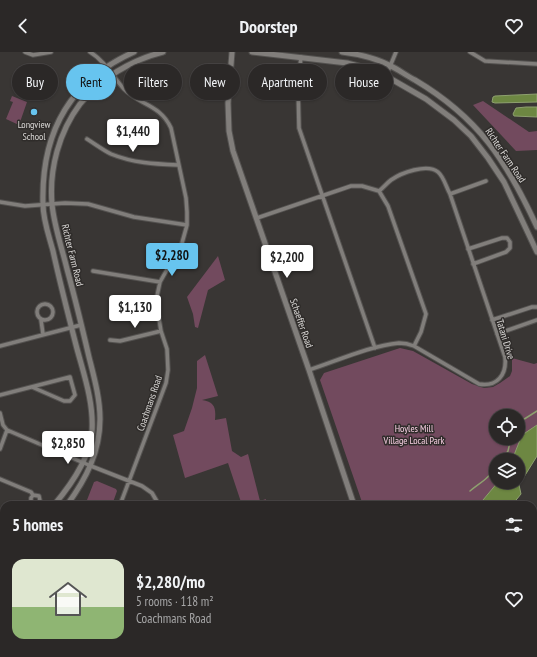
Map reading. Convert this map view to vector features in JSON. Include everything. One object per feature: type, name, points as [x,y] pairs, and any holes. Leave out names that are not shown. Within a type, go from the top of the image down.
[{"type":"main road","name":"Richter Farm Road","points":[[111,64],[134,52]]},
{"type":"main road","name":"Richter Farm Road","points":[[116,72],[141,58],[163,52]]},
{"type":"main road","name":"Schaeffer Road","points":[[232,52],[228,103],[229,131],[233,151],[353,501]]},
{"type":"main road","name":"Richter Farm Road","points":[[252,52],[351,64]]},
{"type":"main road","name":"Richter Farm Road","points":[[342,52],[377,60],[386,64]]},
{"type":"main road","name":"Richter Farm Road","points":[[393,67],[432,90],[458,110],[487,139],[512,175],[537,227]]},
{"type":"main road","name":"Richter Farm Road","points":[[393,80],[426,99],[454,120],[471,136],[504,182],[537,252]]},
{"type":"main road","name":"Richter Farm Road","points":[[57,501],[73,480],[88,449],[92,432],[92,413],[43,205],[44,178],[48,149],[58,121],[70,100]]},
{"type":"main road","name":"Richter Farm Road","points":[[70,501],[79,489],[91,466],[98,438],[100,405],[98,390],[52,204],[52,178],[57,152],[67,125],[85,100]]},
{"type":"street","points":[[25,52],[33,55],[51,52]]},
{"type":"street","name":"Coachmans Road","points":[[90,52],[97,56],[104,64]]},
{"type":"street","points":[[392,64],[396,52]]},
{"type":"street","points":[[470,52],[485,61],[537,64]]},
{"type":"street","points":[[301,57],[298,86],[299,128],[375,348]]},
{"type":"street","name":"Coachmans Road","points":[[116,79],[132,96],[155,109],[168,121],[171,128],[186,198],[187,225],[182,243],[160,282],[157,296],[157,307],[161,331],[166,349],[168,370],[166,383],[122,501]]},
{"type":"street","points":[[87,139],[110,153],[136,162],[178,165]]},
{"type":"street","name":"Tatani Drive","points":[[309,370],[375,348],[399,343],[407,343],[479,384],[488,384],[498,380],[505,370],[506,357],[492,320],[450,194],[442,177],[438,172],[431,168],[423,168],[400,175],[390,181],[379,191]]},
{"type":"street","points":[[450,194],[486,181]]},
{"type":"street","points":[[257,218],[351,186],[362,186],[379,191],[388,206],[426,314],[421,332],[414,346]]},
{"type":"street","points":[[0,202],[25,206],[65,203],[88,204],[134,217],[187,225]]},
{"type":"street","points":[[468,249],[502,238],[507,238],[510,242],[510,248],[506,252],[473,264]]},
{"type":"street","points":[[93,271],[160,282]]},
{"type":"street","points":[[41,320],[47,320],[52,316],[53,310],[48,305],[42,304],[37,309],[37,315],[41,320],[43,334]]},
{"type":"street","points":[[492,320],[532,307],[537,307]]},
{"type":"street","points":[[497,334],[537,320]]},
{"type":"street","points":[[0,346],[81,325]]},
{"type":"street","points":[[110,340],[120,341],[161,331]]},
{"type":"street","points":[[0,395],[32,386],[70,377],[75,395],[70,401],[64,401],[32,386]]},
{"type":"street","points":[[0,413],[3,425],[7,430],[91,466],[130,480],[152,493],[157,501]]},
{"type":"street","points":[[0,449],[7,430]]},
{"type":"street","points":[[0,479],[30,492],[33,495]]},
{"type":"green space","points":[[12,96],[12,100],[22,100],[27,102],[19,125],[6,119],[13,102],[10,101]]},
{"type":"green space","points":[[483,101],[529,132],[537,131],[537,150],[516,151],[473,105]]},
{"type":"green space","points":[[218,256],[225,280],[208,290],[198,328],[195,327],[193,314],[187,297]]},
{"type":"green space","name":"Hoyles Mill Village Local Park","points":[[400,348],[413,351],[472,384],[484,388],[493,387],[510,376],[512,371],[512,358],[534,364],[537,363],[537,425],[525,433],[525,409],[489,409],[489,445],[518,445],[515,453],[489,453],[489,489],[492,489],[484,501],[362,501],[320,380],[324,373]]},
{"type":"green space","points":[[205,355],[218,396],[202,400],[210,402],[214,406],[215,420],[226,418],[232,451],[241,457],[248,454],[260,501],[241,501],[228,463],[185,478],[173,435],[184,431],[192,408],[197,388],[197,361]]},
{"type":"green space","points":[[97,481],[116,489],[117,491],[113,501],[88,501],[87,500],[94,482]]},
{"type":"shaded area","points":[[537,94],[537,102],[492,102],[493,97],[495,96]]},
{"type":"shaded area","points":[[537,107],[537,117],[514,116],[513,114],[516,108]]},
{"type":"shaded area","points":[[537,425],[537,456],[525,475],[525,453],[515,453],[518,445],[525,445],[525,433]]},
{"type":"shaded area","points":[[492,489],[520,489],[521,494],[515,501],[483,500]]},
{"type":"waterway","points":[[525,419],[537,411]]},
{"type":"waterway","points":[[507,453],[509,445]]},
{"type":"waterway","points":[[470,491],[489,476]]},
{"type":"place","name":"Longview School","points":[[34,112]]}]
